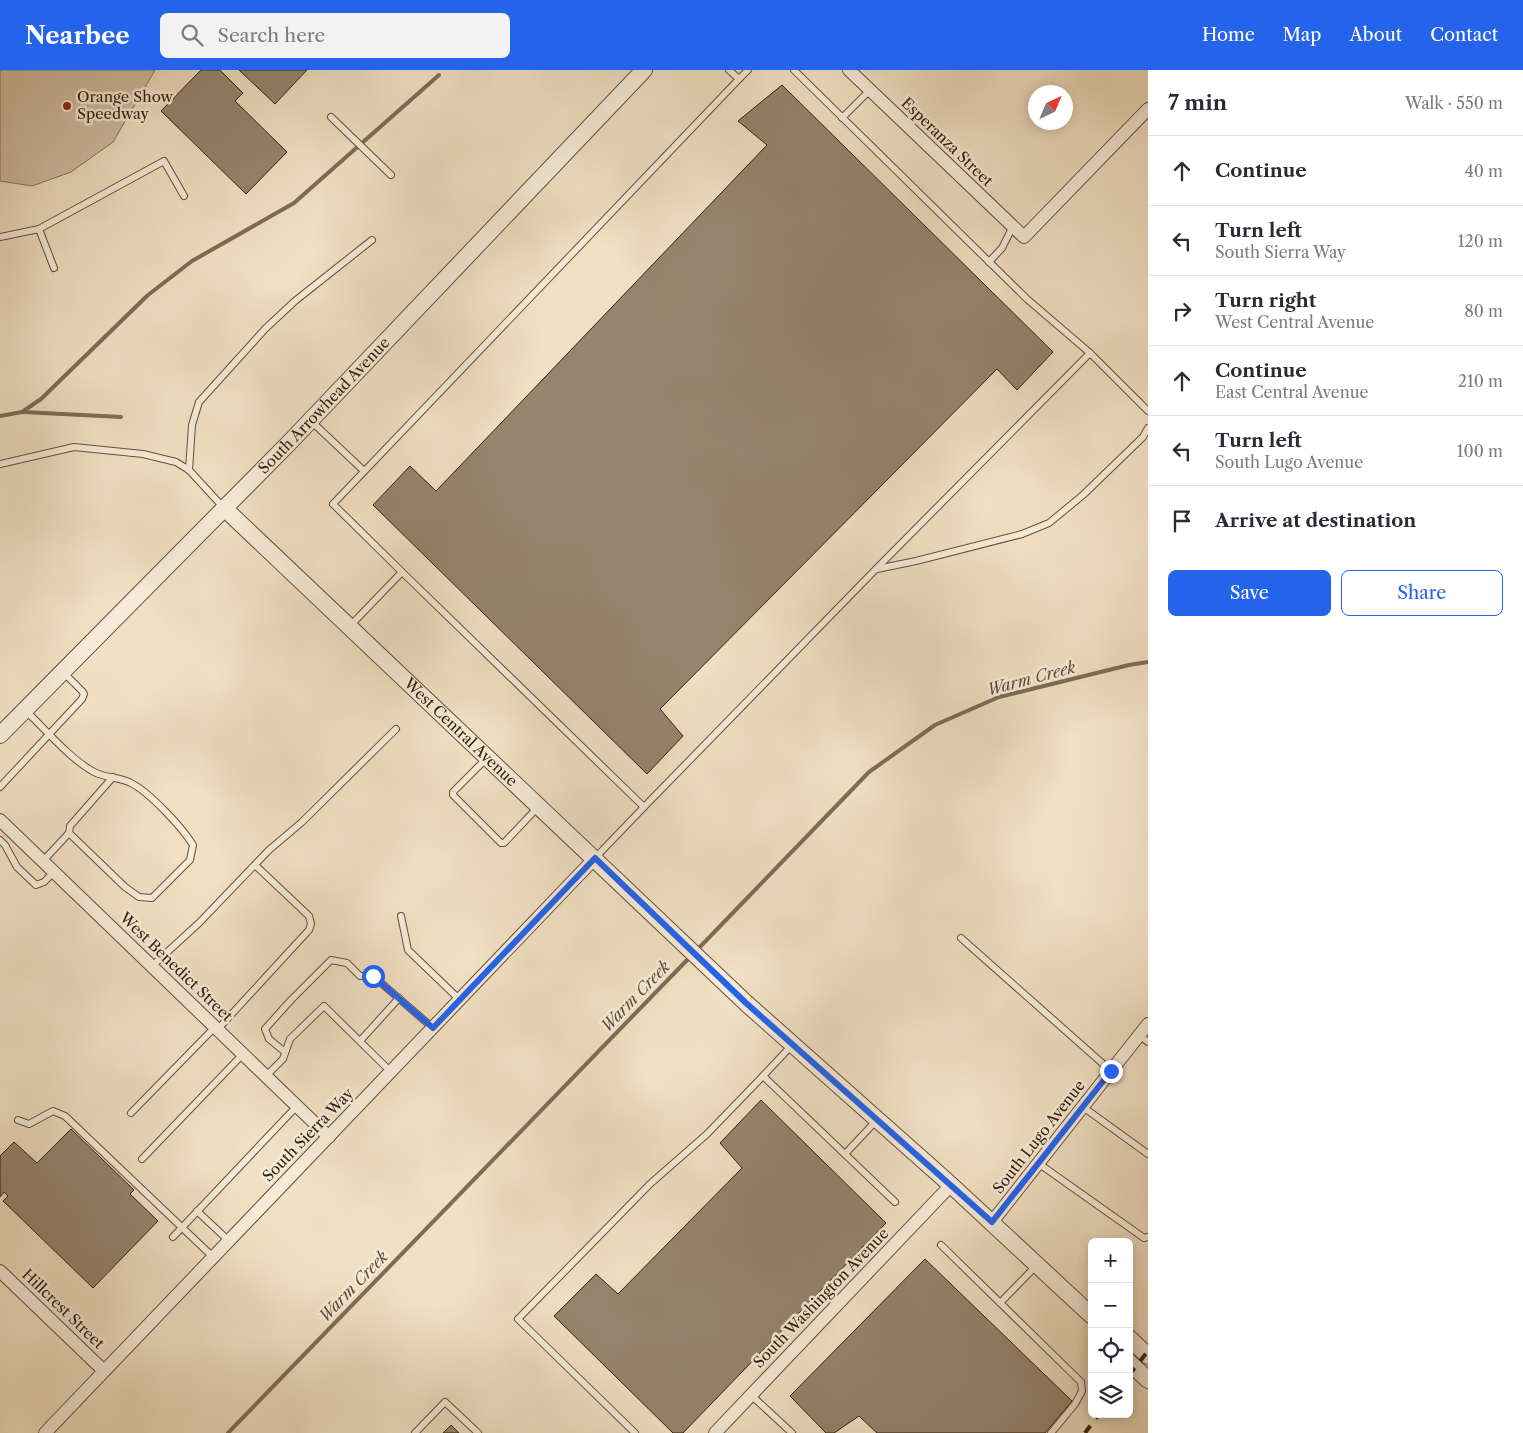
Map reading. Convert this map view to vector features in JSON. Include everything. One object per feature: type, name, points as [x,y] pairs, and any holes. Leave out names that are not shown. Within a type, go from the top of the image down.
[{"type":"street","name":"South Arrowhead Avenue","points":[[0,736],[310,421],[644,70]]},
{"type":"street","name":"Esperanza Street","points":[[849,70],[1024,237],[1148,109]]},
{"type":"street","name":"West Central Avenue","points":[[224,508],[746,1003],[992,1222],[1088,1312]]},
{"type":"street","name":"West Benedict Street","points":[[0,820],[329,1137]]},
{"type":"street","name":"South Sierra Way","points":[[45,1433],[595,858]]},
{"type":"street","name":"South Lugo Avenue","points":[[992,1222],[1111,1071],[1144,1038],[1148,1024]]},
{"type":"street","name":"South Washington Avenue","points":[[715,1433],[951,1185]]},
{"type":"street","name":"Hillcrest Street","points":[[0,1271],[104,1371]]},
{"type":"street","points":[[1133,1342],[1148,1356]]},
{"type":"street","points":[[1133,1366],[1148,1380]]},
{"type":"lane","points":[[729,70],[739,79]]},
{"type":"lane","points":[[644,808],[332,504],[748,70]]},
{"type":"lane","points":[[794,70],[1027,299],[1090,353],[1148,411]]},
{"type":"lane","points":[[842,118],[870,90]]},
{"type":"lane","points":[[332,117],[391,175]]},
{"type":"lane","points":[[0,237],[39,229],[164,161],[184,196]]},
{"type":"lane","points":[[989,262],[1002,248],[1013,226]]},
{"type":"lane","points":[[39,229],[54,268]]},
{"type":"lane","points":[[189,470],[192,426],[199,402],[265,329],[295,301],[372,240]]},
{"type":"lane","points":[[595,858],[876,569],[1090,353]]},
{"type":"lane","points":[[310,421],[364,471]]},
{"type":"lane","points":[[876,569],[916,561],[1022,534],[1049,522],[1083,494],[1143,437],[1148,428]]},
{"type":"lane","points":[[0,464],[74,447],[143,454],[176,462],[189,470],[224,508]]},
{"type":"lane","points":[[349,627],[402,572]]},
{"type":"lane","points":[[0,787],[82,699],[84,694],[63,672]]},
{"type":"lane","points":[[26,710],[74,757],[95,773],[130,782],[143,790],[185,832],[193,845],[190,860],[152,898],[139,897],[125,887],[69,833]]},
{"type":"lane","points":[[152,966],[200,923],[269,850],[302,822],[396,729]]},
{"type":"lane","points":[[487,757],[452,792],[452,795],[501,842],[504,843],[539,806]]},
{"type":"lane","points":[[43,861],[69,833],[70,826],[113,778]]},
{"type":"lane","points":[[0,840],[5,845],[17,867],[36,885],[44,882],[54,872]]},
{"type":"lane","points":[[131,1113],[310,930],[309,916],[255,865]]},
{"type":"lane","points":[[401,916],[408,950],[460,1000]]},
{"type":"lane","points":[[961,938],[1111,1071]]},
{"type":"lane","points":[[285,1052],[269,1039],[266,1029],[291,1000],[331,960],[347,963],[360,976],[373,976],[433,1028]]},
{"type":"lane","points":[[360,1041],[400,998]]},
{"type":"lane","points":[[266,1076],[283,1059],[290,1039],[324,1006],[391,1072]]},
{"type":"lane","points":[[635,1433],[518,1319],[650,1184],[707,1134],[793,1044]]},
{"type":"lane","points":[[142,1159],[243,1054]]},
{"type":"lane","points":[[763,1076],[895,1202]]},
{"type":"lane","points":[[173,1237],[297,1106]]},
{"type":"lane","points":[[1083,1107],[1148,1154]]},
{"type":"lane","points":[[18,1120],[29,1124],[53,1111],[65,1116],[213,1257]]},
{"type":"lane","points":[[844,1154],[877,1120]]},
{"type":"lane","points":[[1038,1163],[1144,1238],[1148,1238]]},
{"type":"lane","points":[[197,1211],[229,1241]]},
{"type":"lane","points":[[941,1246],[1081,1382],[1082,1391],[1075,1404],[1051,1433]]},
{"type":"lane","points":[[1000,1303],[1037,1265]]},
{"type":"lane","points":[[751,1395],[792,1433]]},
{"type":"lane","points":[[414,1433],[445,1402],[478,1433]]},
{"type":"shaded area","name":"Orange Show Speedway","points":[[0,70],[155,70],[113,142],[71,172],[32,186],[0,181]]},
{"type":"building","points":[[201,70],[220,70],[243,93],[235,101],[287,152],[246,194],[161,111]]},
{"type":"building","points":[[239,70],[307,70],[275,104]]},
{"type":"building","points":[[782,85],[1053,352],[1017,390],[997,369],[660,709],[683,736],[647,774],[373,505],[410,466],[436,491],[767,145],[738,121]]},
{"type":"building","points":[[761,1100],[886,1223],[683,1433],[673,1433],[554,1316],[596,1274],[618,1294],[742,1168],[720,1143]]},
{"type":"building","points":[[71,1129],[134,1190],[130,1194],[158,1221],[93,1288],[3,1201],[8,1196],[4,1192],[0,1197],[0,1156],[14,1142],[37,1163]]},
{"type":"building","points":[[925,1259],[1072,1401],[1045,1433],[877,1433],[859,1416],[834,1433],[826,1433],[790,1396]]},
{"type":"building","points":[[451,1425],[459,1433],[443,1433]]},
{"type":"waterway","points":[[0,416],[22,412],[41,399],[148,295],[192,261],[294,203],[439,75]]},
{"type":"waterway","points":[[23,412],[121,417]]},
{"type":"waterway","name":"Warm Creek","points":[[696,951],[869,772],[935,725],[999,697],[1148,662]]},
{"type":"waterway","name":"Warm Creek","points":[[228,1433],[691,956]]},
{"type":"railway","points":[[1131,1373],[1148,1351]]},
{"type":"railway","points":[[1085,1433],[1096,1418]]},
{"type":"place","name":"Orange Show Speedway","points":[[67,106]]},
{"type":"route","points":[[373,976],[433,1028],[595,858],[746,1003],[992,1222],[1111,1071]]}]
